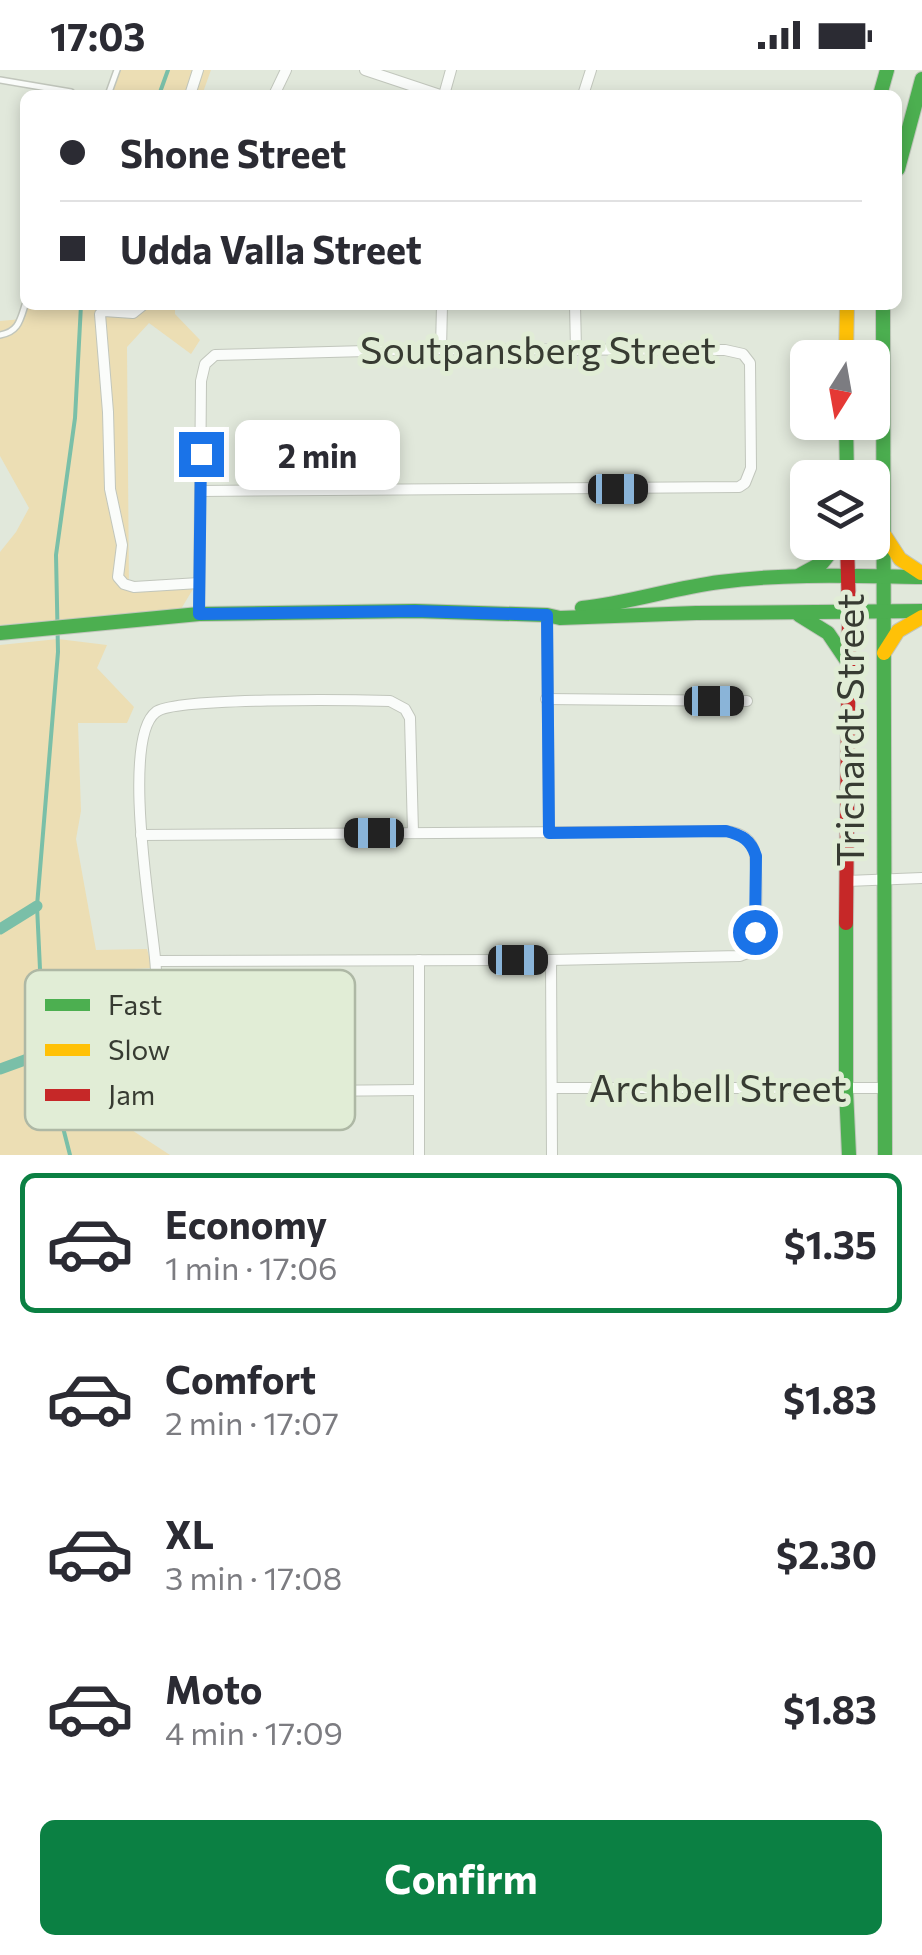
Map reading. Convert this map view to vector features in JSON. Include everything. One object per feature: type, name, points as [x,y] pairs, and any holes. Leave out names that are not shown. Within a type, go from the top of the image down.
[{"type":"street","points":[[365,70],[427,90]]},
{"type":"street","points":[[902,153],[922,79]]},
{"type":"street","points":[[137,310],[96,310],[108,412],[110,489],[122,545],[118,578],[134,586],[200,583]]},
{"type":"street","points":[[441,349],[442,310]]},
{"type":"street","points":[[575,310],[576,350]]},
{"type":"street","points":[[846,340],[847,310]]},
{"type":"street","name":"Trichardt Street","points":[[882,460],[883,310]]},
{"type":"street","name":"Soutpansberg Street","points":[[576,350],[726,350],[742,354],[750,362],[752,372],[750,468],[745,483],[732,489],[200,490],[201,381],[205,364],[215,354],[576,350]]},
{"type":"street","points":[[199,614],[200,490]]},
{"type":"street","points":[[890,545],[910,569],[922,575]]},
{"type":"street","points":[[790,578],[825,560]]},
{"type":"street","name":"Trichardt Street","points":[[848,560],[849,1155]]},
{"type":"street","name":"Trichardt Street","points":[[882,560],[885,1155]]},
{"type":"street","points":[[547,615],[611,606],[708,584],[922,575]]},
{"type":"street","points":[[0,633],[199,614],[415,611],[566,618],[696,612],[922,614]]},
{"type":"street","points":[[792,612],[826,628],[838,642],[849,666]]},
{"type":"street","points":[[884,655],[898,632],[922,614]]},
{"type":"street","points":[[547,615],[549,833]]},
{"type":"street","points":[[546,699],[747,701]]},
{"type":"street","points":[[157,970],[140,835],[140,747],[147,722],[156,711],[209,702],[382,700],[398,704],[405,709],[412,729],[414,832]]},
{"type":"street","points":[[140,835],[726,831],[747,839],[756,856],[754,941],[747,953],[740,956],[156,961]]},
{"type":"street","points":[[847,881],[922,878]]},
{"type":"street","points":[[419,960],[419,1155]]},
{"type":"street","points":[[552,960],[552,1155]]},
{"type":"street","name":"Archbell Street","points":[[552,1088],[885,1088]]},
{"type":"street","points":[[355,1091],[418,1090]]},
{"type":"lane","points":[[0,80],[60,90]]},
{"type":"lane","points":[[0,335],[10,334],[19,326],[24,310]]},
{"type":"shaded area","points":[[120,70],[211,70],[204,90],[112,90]]},
{"type":"shaded area","points":[[26,310],[175,310],[200,340],[191,354],[149,323],[127,347],[129,591],[193,589],[181,609],[0,625],[0,552],[29,508],[0,456],[0,321],[22,319]]},
{"type":"shaded area","points":[[58,639],[107,645],[97,668],[134,707],[127,723],[78,723],[81,811],[76,839],[96,950],[147,949],[152,968],[25,970],[25,1130],[132,1130],[170,1155],[0,1155],[0,645]]},
{"type":"waterway","points":[[161,90],[168,70]]},
{"type":"waterway","points":[[40,970],[37,906],[58,652],[56,555],[75,418],[81,310]]},
{"type":"waterway","points":[[0,929],[37,906]]},
{"type":"waterway","points":[[0,1069],[25,1060]]},
{"type":"waterway","points":[[64,1130],[70,1155]]},
{"type":"traffic: fast","points":[[881,90],[887,70]]},
{"type":"traffic: fast","points":[[902,154],[922,79]]},
{"type":"traffic: fast","points":[[883,310],[885,1155]]},
{"type":"traffic: fast","points":[[846,440],[847,460]]},
{"type":"traffic: fast","points":[[800,575],[824,560]]},
{"type":"traffic: fast","points":[[582,608],[745,579],[922,577]]},
{"type":"traffic: fast","points":[[0,633],[199,614],[415,611],[560,618],[922,611]]},
{"type":"traffic: fast","points":[[799,615],[828,633],[847,661]]},
{"type":"traffic: fast","points":[[846,923],[849,1155]]},
{"type":"traffic: slow","points":[[846,340],[847,310]]},
{"type":"traffic: slow","points":[[890,544],[900,559],[921,573]]},
{"type":"traffic: slow","points":[[884,653],[898,631],[922,617]]},
{"type":"traffic: jam","points":[[846,923],[848,560]]},
{"type":"route","points":[[201,454],[199,614],[415,611],[547,615],[549,833],[740,834],[753,846],[756,856],[755,932]]}]
